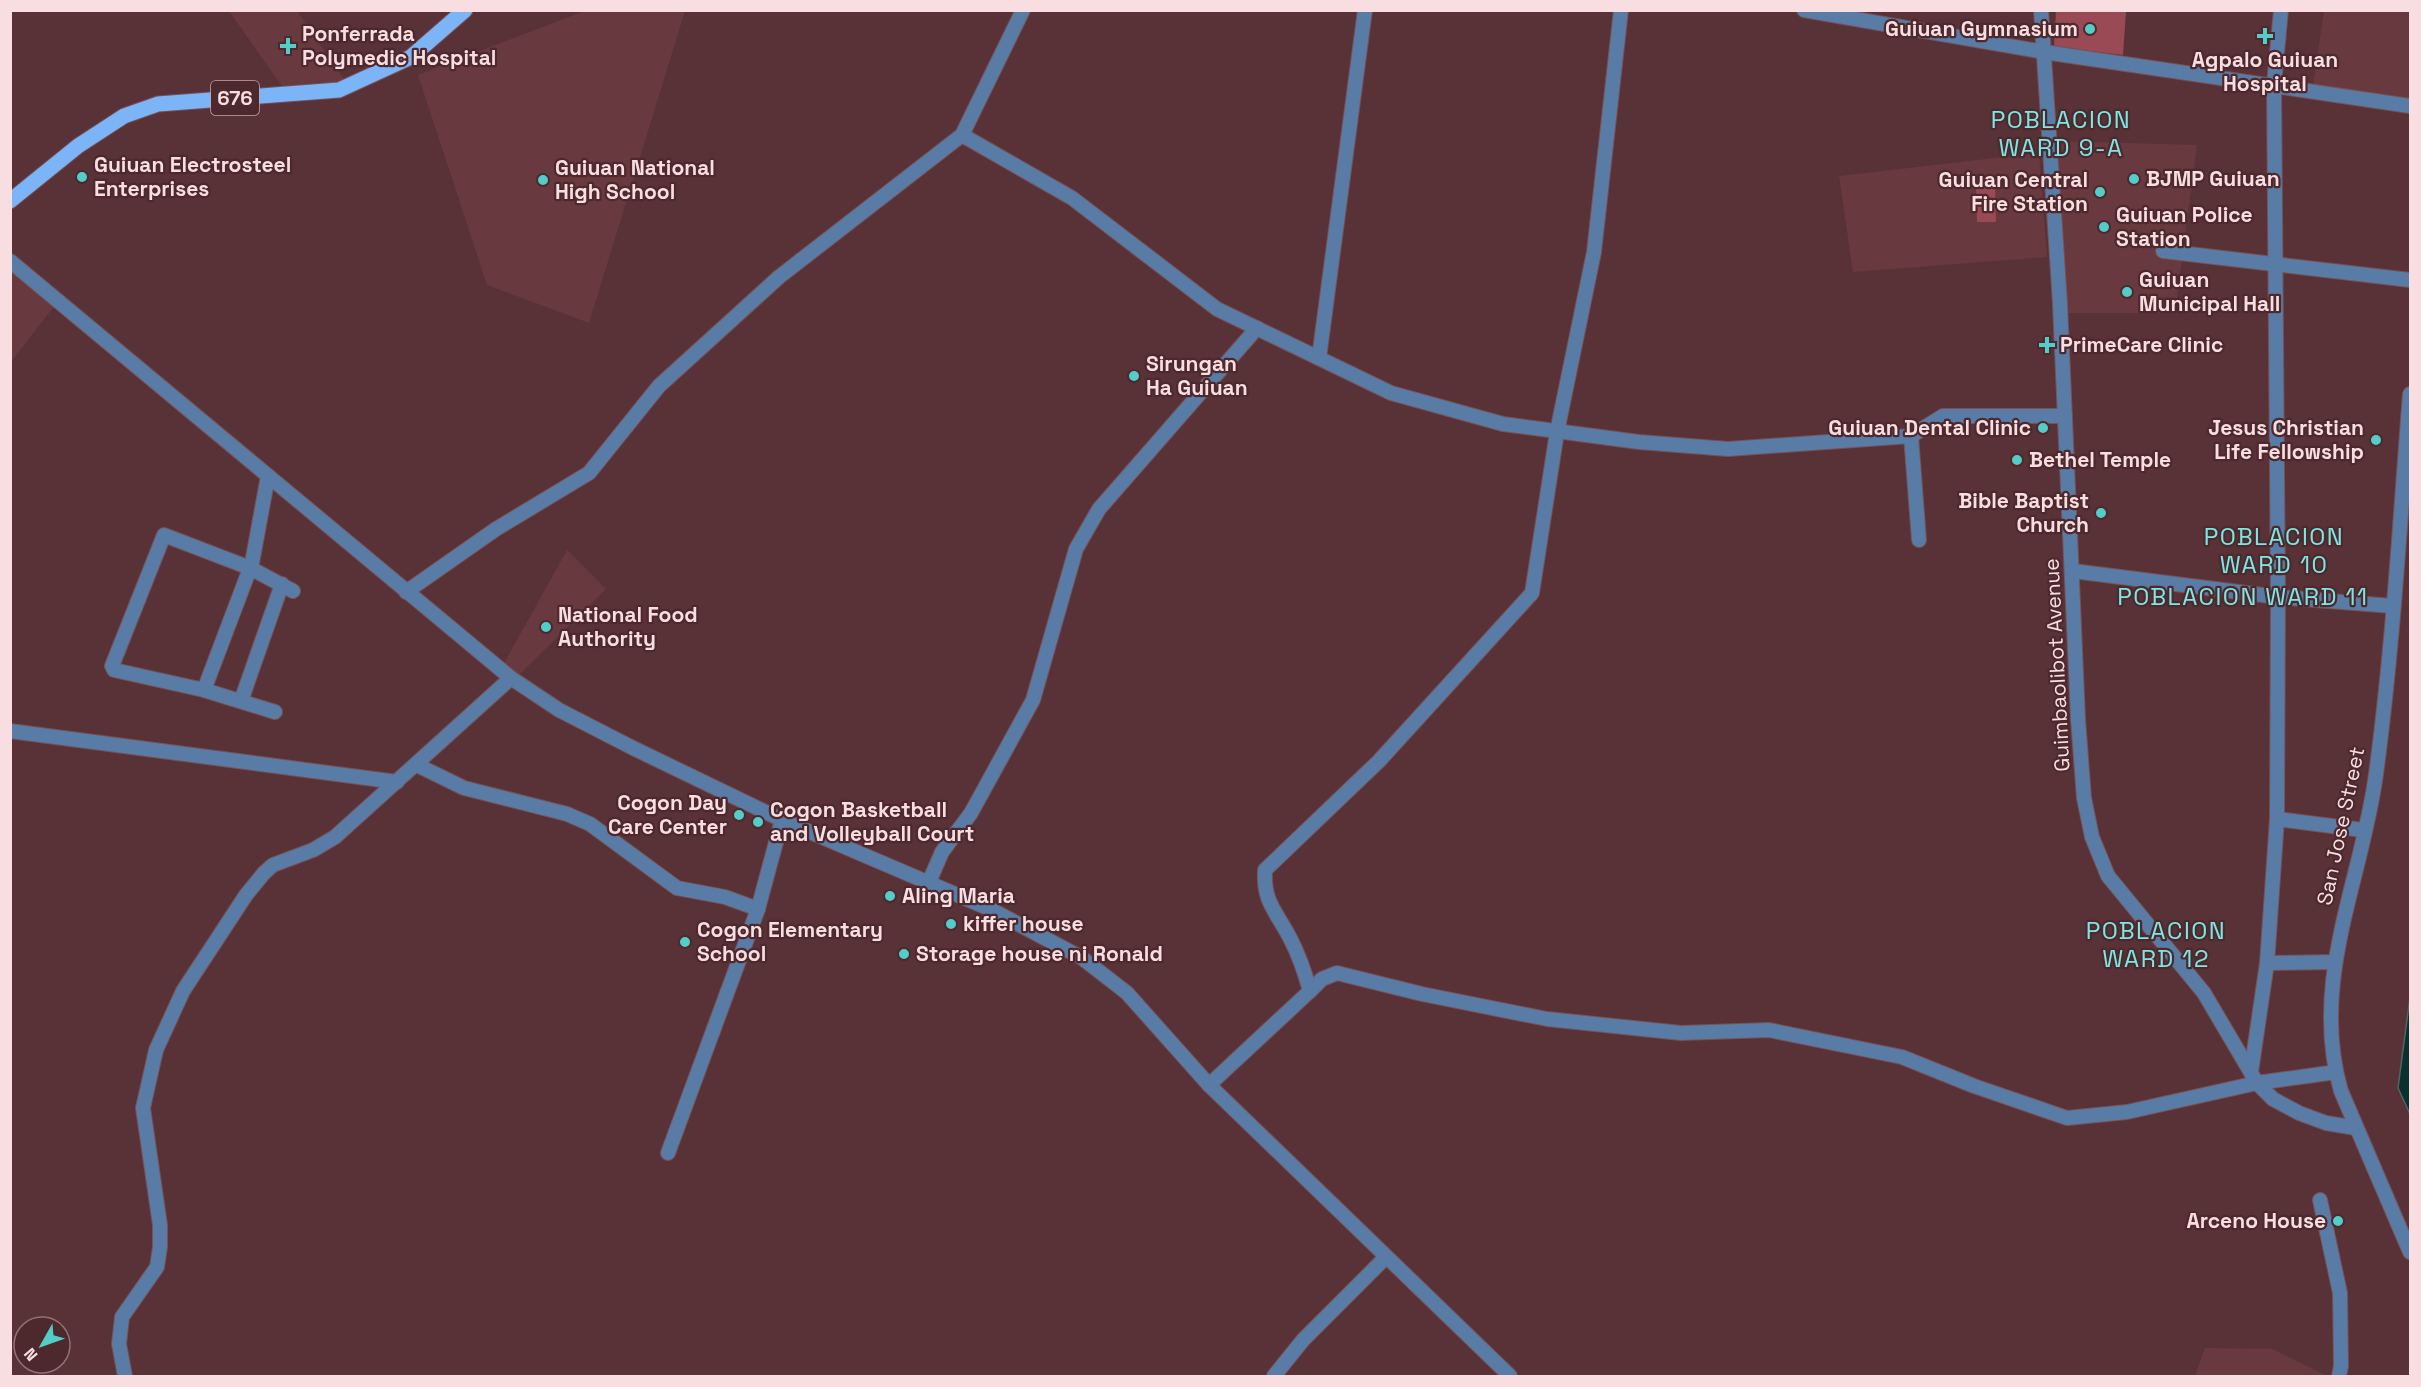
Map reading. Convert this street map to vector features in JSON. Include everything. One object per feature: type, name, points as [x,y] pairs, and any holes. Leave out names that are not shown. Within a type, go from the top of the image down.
[{"type":"main road","name":"676","points":[[10,201],[78,147],[124,116],[158,104],[339,90],[411,57],[465,10]]},
{"type":"street","points":[[406,592],[496,529],[589,473],[659,386],[685,362],[779,277],[962,135],[1023,10]]},
{"type":"street","points":[[1319,358],[1365,10]]},
{"type":"street","points":[[1311,991],[1290,939],[1269,904],[1264,888],[1265,870],[1379,761],[1532,593],[1557,432],[1593,252],[1621,10]]},
{"type":"street","points":[[1804,10],[2044,52],[2274,84],[2410,106]]},
{"type":"street","name":"Guimbaolibot Avenue","points":[[2041,10],[2065,416],[2078,719],[2084,798],[2092,837],[2108,876],[2204,993],[2254,1078],[2273,1099],[2299,1113],[2326,1123],[2356,1128]]},
{"type":"street","points":[[2254,1078],[2267,963],[2277,819],[2278,597],[2274,84],[2281,10]]},
{"type":"street","points":[[962,135],[1072,198],[1217,309],[1391,393],[1503,424],[1638,442],[1728,449],[1911,436],[1943,416],[2065,416]]},
{"type":"street","points":[[2163,251],[2410,280]]},
{"type":"street","points":[[10,261],[511,678],[559,710],[782,820],[929,882],[1037,932],[1082,958],[1127,993],[1209,1085],[1510,1377]]},
{"type":"street","points":[[929,882],[942,852],[971,813],[1033,700],[1076,549],[1100,509],[1257,328]]},
{"type":"street","name":"San Jose Street","points":[[2410,394],[2393,606],[2375,777],[2335,962],[2330,1009],[2336,1072],[2356,1128],[2410,1252]]},
{"type":"street","points":[[1911,436],[1919,540]]},
{"type":"street","points":[[204,690],[250,568],[268,476]]},
{"type":"street","points":[[241,701],[287,587],[250,568],[164,535],[112,666],[114,670],[204,690],[275,712]]},
{"type":"street","points":[[2073,571],[2278,597],[2393,606]]},
{"type":"street","points":[[125,1377],[119,1344],[122,1317],[157,1268],[160,1247],[160,1225],[143,1108],[156,1050],[183,991],[246,895],[264,873],[273,865],[312,850],[335,837],[511,678]]},
{"type":"street","points":[[10,731],[397,782]]},
{"type":"street","points":[[417,765],[464,788],[567,814],[590,825],[677,888],[725,897],[758,909]]},
{"type":"street","points":[[2277,819],[2363,830]]},
{"type":"street","points":[[668,1153],[758,909],[782,820]]},
{"type":"street","points":[[2267,963],[2335,962]]},
{"type":"street","points":[[1305,972],[1322,979]]},
{"type":"street","points":[[1209,1085],[1322,979],[1337,973],[1422,994],[1547,1019],[1681,1033],[1769,1030],[1902,1057],[1974,1086],[2067,1118],[2127,1112],[2254,1078],[2336,1072]]},
{"type":"street","points":[[2320,1200],[2340,1293],[2341,1366],[2339,1377]]},
{"type":"street","points":[[1274,1377],[1303,1340],[1386,1257]]},
{"type":"shaded area","name":"Ponferrada Polymedic Hospital","points":[[229,11],[297,11],[346,82],[284,89]]},
{"type":"shaded area","name":"Guiuan National High School","points":[[584,11],[685,11],[589,323],[487,285],[418,75]]},
{"type":"shaded area","name":"Guiuan Gymnasium","points":[[2056,11],[2126,11],[2123,55],[2054,47]]},
{"type":"shaded area","points":[[2324,11],[2410,11],[2410,100],[2313,85]]},
{"type":"shaded area","points":[[2057,141],[2197,145],[2175,313],[2065,313]]},
{"type":"shaded area","points":[[2039,153],[2047,257],[1853,272],[1839,176]]},
{"type":"shaded area","points":[[1976,184],[1995,184],[1996,222],[1977,222]]},
{"type":"shaded area","points":[[11,269],[55,305],[11,362]]},
{"type":"shaded area","name":"National Food Authority","points":[[567,550],[606,589],[519,675],[503,665]]},
{"type":"shaded area","points":[[2205,1348],[2272,1349],[2327,1376],[2195,1376]]},
{"type":"water","points":[[2410,997],[2410,1114],[2398,1088]]},
{"type":"place","name":"Guiuan Gymnasium","points":[[2090,29]]},
{"type":"place","name":"Agpalo Guiuan Hospital","points":[[2265,36]]},
{"type":"place","name":"Ponferrada Polymedic Hospital","points":[[288,46]]},
{"type":"place","name":"Guiuan Electrosteel Enterprises","points":[[82,177]]},
{"type":"place","name":"BJMP Guiuan","points":[[2134,179]]},
{"type":"place","name":"Guiuan National High School","points":[[543,180]]},
{"type":"place","name":"Guiuan Central Fire Station","points":[[2100,192]]},
{"type":"place","name":"Guiuan Police Station","points":[[2104,227]]},
{"type":"place","name":"Guiuan Municipal Hall","points":[[2127,292]]},
{"type":"place","name":"PrimeCare Clinic","points":[[2047,345]]},
{"type":"place","name":"Sirungan Ha Guiuan","points":[[1134,376]]},
{"type":"place","name":"Guiuan Dental Clinic","points":[[2043,428]]},
{"type":"place","name":"Jesus Christian Life Fellowship","points":[[2376,440]]},
{"type":"place","name":"Bethel Temple","points":[[2017,460]]},
{"type":"place","name":"Bible Baptist Church","points":[[2101,513]]},
{"type":"place","name":"National Food Authority","points":[[546,627]]},
{"type":"place","name":"Cogon Day Care Center","points":[[739,815]]},
{"type":"place","name":"Cogon Basketball and Volleyball Court","points":[[758,822]]},
{"type":"place","name":"Aling Maria","points":[[890,896]]},
{"type":"place","name":"kiffer house","points":[[951,924]]},
{"type":"place","name":"Cogon Elementary School","points":[[685,942]]},
{"type":"place","name":"Storage house ni Ronald","points":[[904,954]]},
{"type":"place","name":"Arceno House","points":[[2338,1221]]},
{"type":"district","name":"POBLACION WARD 9-A","points":[[2061,134]]},
{"type":"district","name":"POBLACION WARD 10","points":[[2274,551]]},
{"type":"district","name":"POBLACION WARD 11","points":[[2243,597]]},
{"type":"district","name":"POBLACION WARD 12","points":[[2156,945]]}]
